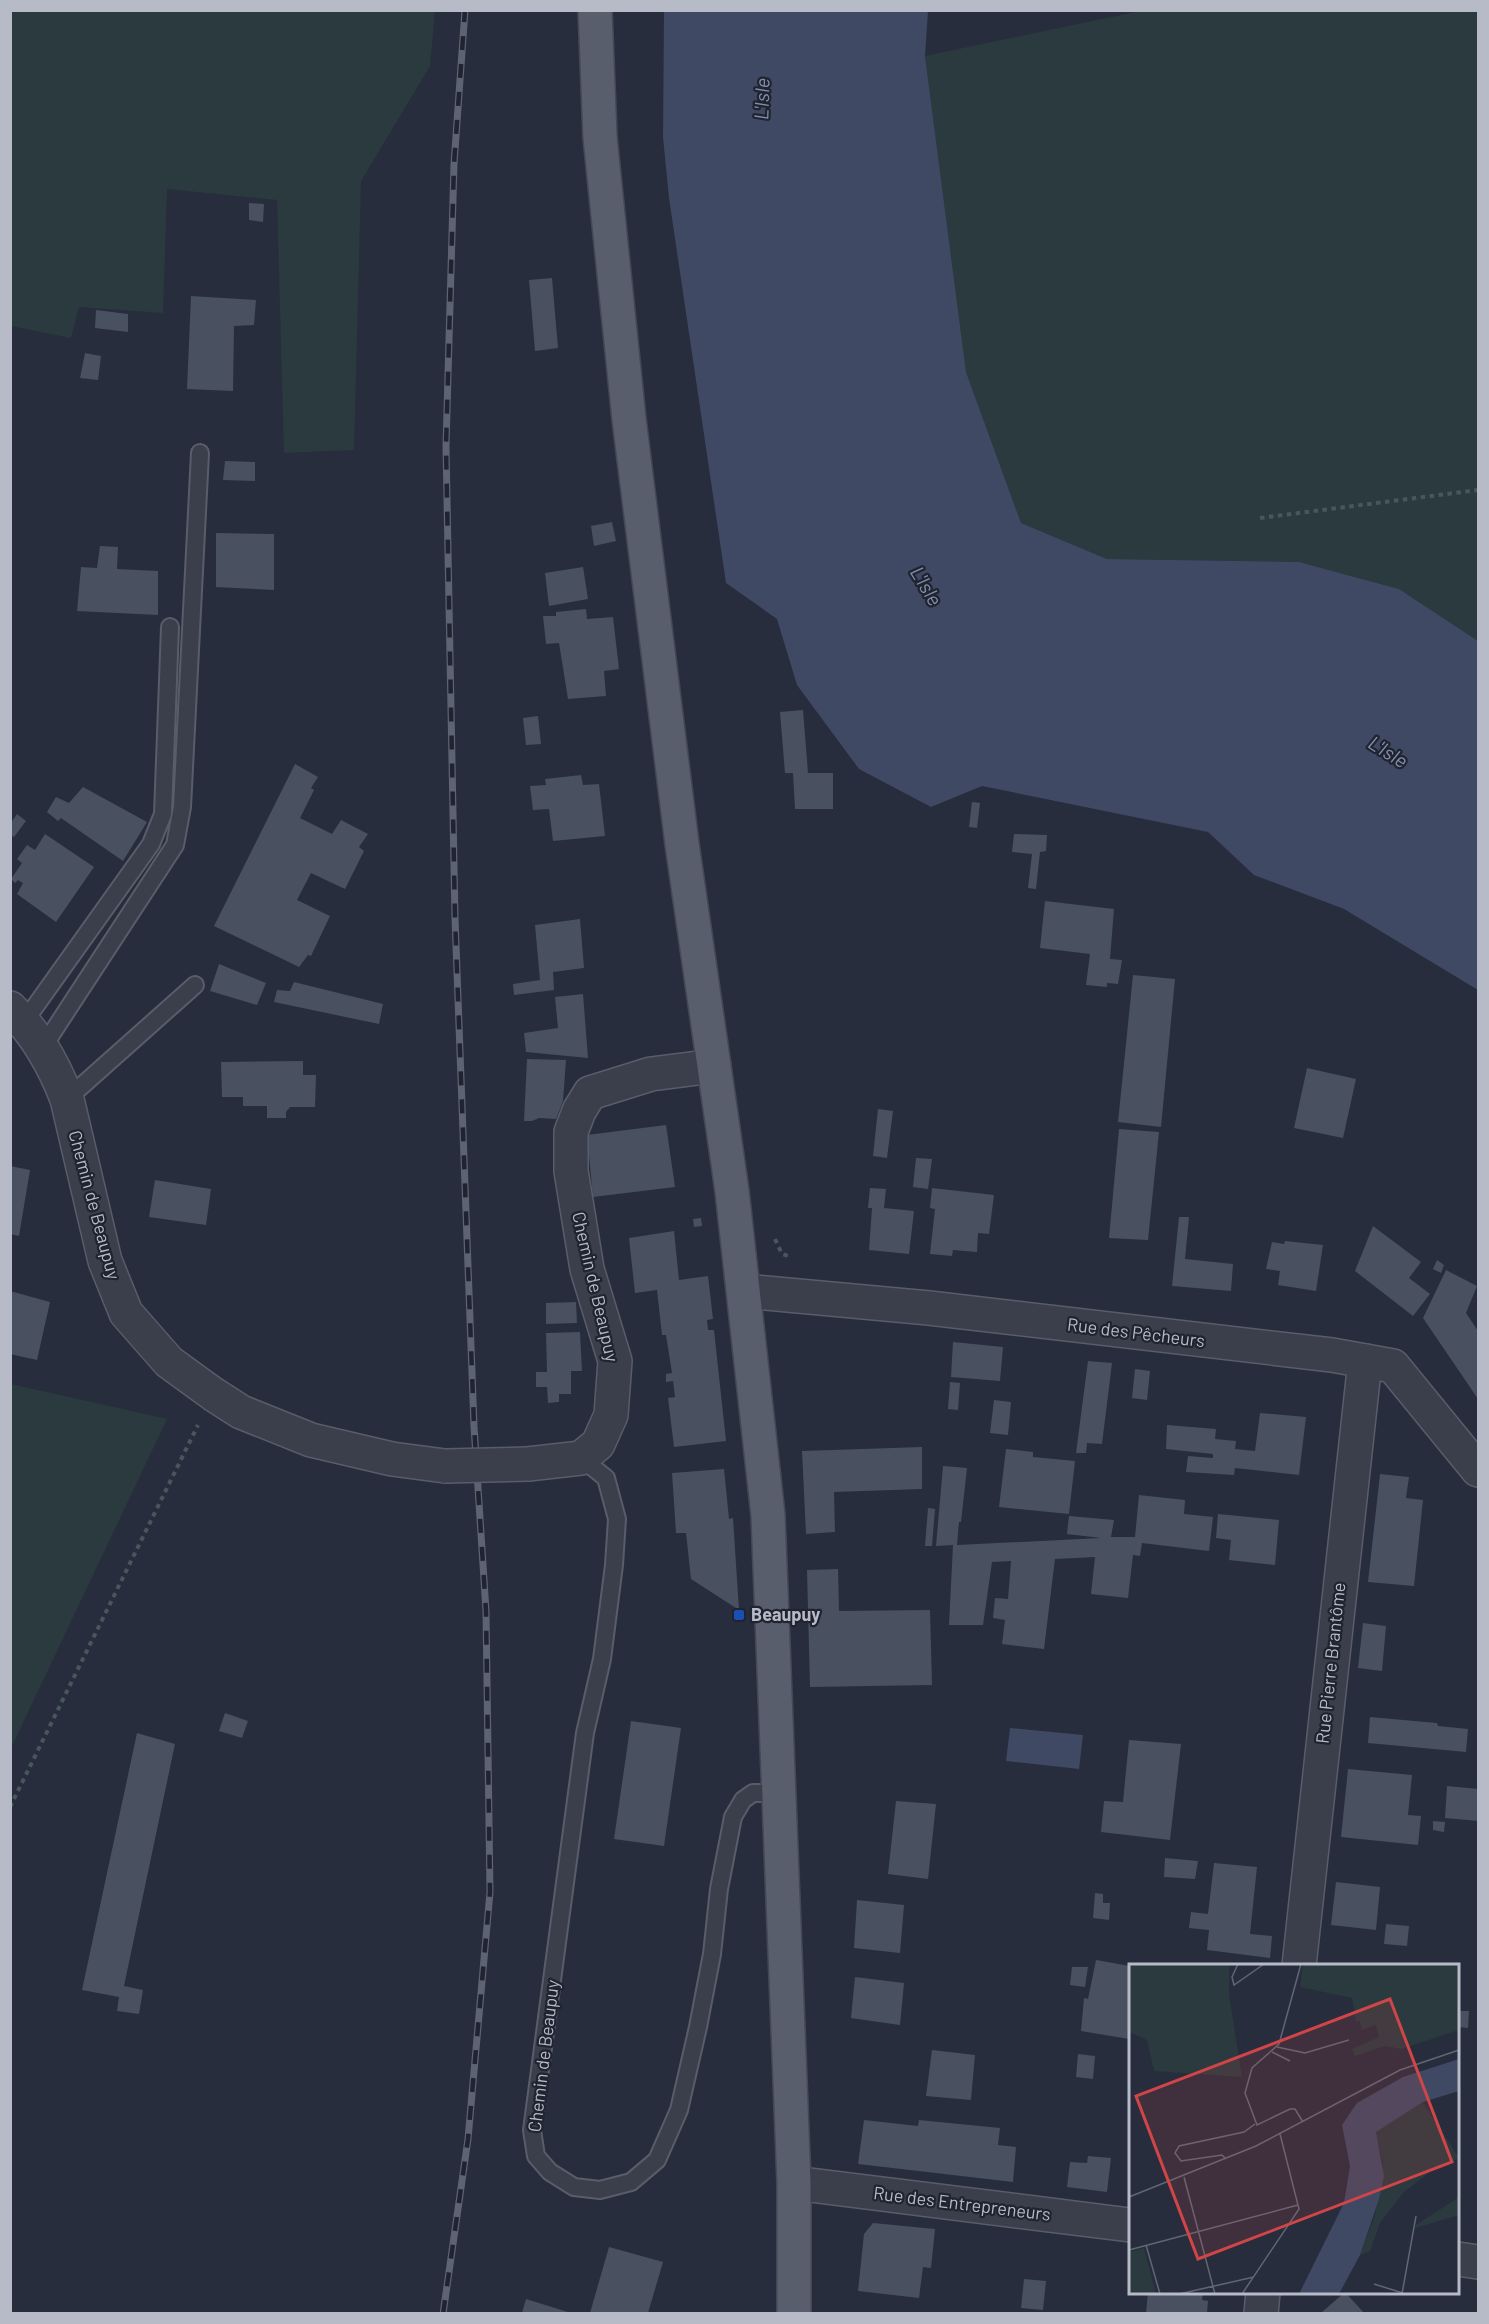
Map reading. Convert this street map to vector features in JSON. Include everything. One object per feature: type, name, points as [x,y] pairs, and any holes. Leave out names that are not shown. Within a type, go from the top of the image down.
[{"type":"main road","points":[[595,10],[600,137],[626,396],[682,844],[744,1291],[768,1515],[794,2183],[794,2313]]},
{"type":"street","name":"Chemin de Beaupuy","points":[[26,1026],[67,1099],[105,1261],[126,1313],[169,1362],[241,1412],[311,1440],[392,1459],[445,1466],[528,1464],[582,1458],[598,1444],[611,1415],[615,1361],[587,1269],[571,1171],[571,1132],[579,1111],[590,1093],[651,1074],[714,1066]]},
{"type":"street","name":"Rue des Pêcheurs","points":[[744,1291],[929,1308],[1332,1356],[1393,1366],[1479,1470]]},
{"type":"street","name":"Rue Pierre Brantôme","points":[[1299,1964],[1365,1361]]},
{"type":"street","name":"Rue des Entrepreneurs","points":[[794,2183],[1129,2225]]},
{"type":"street","points":[[1459,2259],[1479,2262]]},
{"type":"street","points":[[1261,2313],[1263,2294]]},
{"type":"lane","points":[[26,1026],[175,845],[182,807],[200,453]]},
{"type":"lane","points":[[26,1026],[151,844],[163,814],[170,627]]},
{"type":"lane","points":[[67,1099],[195,985]]},
{"type":"lane","name":"Chemin de Beaupuy","points":[[582,1458],[606,1478],[617,1519],[614,1565],[602,1659],[585,1733],[532,2130],[536,2156],[550,2172],[574,2187],[600,2190],[631,2182],[657,2160],[679,2110],[698,2027],[712,1954],[718,1889],[733,1817],[743,1800],[753,1793],[778,1792]]},
{"type":"path","points":[[1260,518],[1479,490]]},
{"type":"path","points":[[10,1807],[213,1394]]},
{"type":"shaded area","points":[[10,11],[435,11],[430,66],[361,181],[354,450],[284,453],[277,200],[167,189],[163,313],[79,307],[71,338],[11,326]]},
{"type":"shaded area","points":[[1140,11],[1478,11],[1478,641],[1399,589],[1299,562],[1107,559],[1021,523],[966,372],[925,56]]},
{"type":"shaded area","points":[[10,1384],[167,1419],[11,1748]]},
{"type":"water","name":"L'Isle","points":[[664,11],[928,11],[925,56],[966,372],[1021,523],[1107,559],[1299,562],[1399,589],[1478,641],[1478,990],[1344,909],[1254,875],[1208,832],[982,786],[931,807],[859,769],[797,685],[777,619],[726,583],[669,198],[663,137]]},
{"type":"water","points":[[1010,1728],[1083,1735],[1079,1769],[1006,1761]]},
{"type":"building","points":[[249,203],[264,204],[263,222],[249,220]]},
{"type":"building","points":[[552,278],[558,348],[535,351],[529,280]]},
{"type":"building","points":[[191,296],[256,300],[254,325],[234,326],[233,391],[187,389]]},
{"type":"building","points":[[96,310],[128,314],[128,332],[95,328]]},
{"type":"building","points":[[85,353],[101,356],[98,380],[80,378]]},
{"type":"building","points":[[225,461],[255,462],[255,481],[223,480]]},
{"type":"building","points":[[612,522],[616,541],[594,546],[591,526]]},
{"type":"building","points":[[216,533],[274,534],[274,590],[216,587]]},
{"type":"building","points":[[100,546],[118,547],[117,569],[158,571],[158,615],[77,611],[81,567],[97,568]]},
{"type":"building","points":[[583,567],[588,599],[549,606],[545,573]]},
{"type":"building","points":[[586,609],[587,619],[613,617],[619,669],[604,671],[606,696],[568,699],[559,643],[546,644],[543,616],[556,616],[556,612]]},
{"type":"building","points":[[803,710],[808,773],[833,773],[833,809],[795,809],[793,773],[785,773],[780,712]]},
{"type":"building","points":[[538,716],[541,744],[526,745],[523,718]]},
{"type":"building","points":[[295,764],[318,777],[311,788],[314,790],[300,818],[332,834],[341,820],[368,834],[359,847],[364,851],[345,889],[311,873],[297,900],[330,916],[311,956],[308,955],[299,967],[214,926]]},
{"type":"building","points":[[581,775],[583,785],[599,784],[605,836],[553,841],[549,809],[533,810],[530,786],[546,785],[545,779]]},
{"type":"building","points":[[83,787],[147,822],[123,861],[61,818],[58,821],[47,812],[56,797],[69,803]]},
{"type":"building","points":[[972,802],[980,803],[977,828],[969,827]]},
{"type":"building","points":[[17,814],[26,821],[14,837],[10,835],[10,824]]},
{"type":"building","points":[[45,834],[94,867],[56,922],[17,894],[23,883],[18,880],[15,883],[11,879],[22,863],[17,859],[27,845],[35,850]]},
{"type":"building","points":[[1014,834],[1047,835],[1046,851],[1040,852],[1036,889],[1028,888],[1032,854],[1012,852]]},
{"type":"building","points":[[1045,901],[1114,909],[1110,959],[1122,960],[1118,984],[1107,983],[1107,987],[1086,985],[1090,954],[1040,948]]},
{"type":"building","points":[[580,919],[584,968],[553,972],[554,990],[514,995],[513,984],[540,980],[535,925]]},
{"type":"building","points":[[219,964],[266,983],[257,1005],[210,991]]},
{"type":"building","points":[[1133,975],[1175,979],[1161,1127],[1118,1122]]},
{"type":"building","points":[[294,982],[383,1004],[379,1024],[274,1002],[277,990],[290,991]]},
{"type":"building","points":[[583,994],[588,1058],[526,1052],[524,1033],[558,1028],[555,997]]},
{"type":"building","points":[[527,1059],[566,1060],[563,1101],[556,1119],[539,1118],[524,1121]]},
{"type":"building","points":[[303,1061],[303,1075],[316,1075],[315,1107],[290,1107],[286,1112],[286,1118],[267,1118],[267,1106],[243,1106],[243,1097],[222,1097],[221,1062]]},
{"type":"building","points":[[1307,1068],[1356,1079],[1343,1138],[1294,1128]]},
{"type":"building","points":[[878,1109],[893,1111],[887,1158],[873,1156]]},
{"type":"building","points":[[666,1125],[675,1187],[593,1197],[587,1135]]},
{"type":"building","points":[[1119,1129],[1159,1132],[1148,1240],[1109,1238]]},
{"type":"building","points":[[916,1158],[932,1159],[928,1189],[913,1187]]},
{"type":"building","points":[[10,1166],[30,1170],[19,1236],[10,1234]]},
{"type":"building","points":[[155,1180],[211,1189],[206,1225],[149,1217]]},
{"type":"building","points":[[870,1188],[886,1189],[884,1208],[914,1211],[909,1254],[869,1250],[872,1208],[868,1208]]},
{"type":"building","points":[[932,1188],[994,1195],[989,1234],[978,1233],[977,1252],[953,1250],[952,1256],[930,1254],[935,1209],[930,1208]]},
{"type":"building","points":[[1179,1217],[1189,1217],[1185,1259],[1233,1264],[1231,1291],[1172,1286]]},
{"type":"building","points":[[701,1218],[702,1226],[694,1227],[693,1219]]},
{"type":"building","points":[[1373,1226],[1421,1262],[1409,1278],[1430,1294],[1413,1316],[1355,1271]]},
{"type":"building","points":[[674,1231],[679,1280],[708,1276],[713,1319],[707,1320],[708,1330],[714,1330],[726,1441],[674,1447],[668,1398],[675,1397],[673,1381],[666,1382],[666,1374],[672,1373],[666,1335],[662,1335],[657,1290],[635,1293],[629,1238]]},
{"type":"building","points":[[1285,1241],[1323,1245],[1316,1291],[1278,1285],[1280,1271],[1266,1269],[1272,1242],[1284,1244]]},
{"type":"building","points":[[1437,1260],[1444,1265],[1441,1273],[1433,1269]]},
{"type":"building","points":[[1446,1270],[1477,1286],[1466,1313],[1478,1331],[1478,1399],[1423,1318]]},
{"type":"building","points":[[10,1291],[50,1302],[37,1360],[10,1354]]},
{"type":"building","points":[[576,1302],[577,1323],[546,1324],[546,1303]]},
{"type":"building","points":[[580,1332],[582,1371],[571,1371],[571,1394],[559,1394],[559,1402],[548,1403],[547,1387],[536,1387],[536,1372],[547,1372],[546,1333]]},
{"type":"building","points":[[953,1342],[1003,1347],[1000,1381],[951,1377]]},
{"type":"building","points":[[1088,1361],[1112,1363],[1102,1444],[1087,1443],[1086,1453],[1076,1453]]},
{"type":"building","points":[[1135,1369],[1150,1371],[1147,1400],[1132,1398]]},
{"type":"building","points":[[950,1382],[960,1383],[958,1410],[948,1409]]},
{"type":"building","points":[[994,1400],[1011,1402],[1008,1435],[990,1433]]},
{"type":"building","points":[[1260,1413],[1306,1417],[1299,1475],[1235,1468],[1234,1475],[1186,1472],[1188,1456],[1213,1458],[1213,1454],[1166,1449],[1167,1425],[1216,1429],[1215,1439],[1236,1441],[1235,1449],[1255,1451]]},
{"type":"building","points":[[922,1447],[922,1489],[834,1492],[835,1532],[806,1534],[802,1451]]},
{"type":"building","points":[[1006,1449],[1033,1452],[1033,1457],[1075,1461],[1069,1514],[999,1507]]},
{"type":"building","points":[[943,1466],[967,1468],[957,1545],[1101,1538],[1067,1534],[1069,1516],[1114,1520],[1111,1537],[1135,1537],[1139,1495],[1185,1500],[1184,1514],[1213,1517],[1209,1551],[1142,1543],[1140,1556],[1133,1555],[1128,1598],[1091,1594],[1095,1557],[1055,1559],[1044,1649],[1002,1644],[1005,1620],[993,1618],[995,1598],[1008,1599],[1011,1561],[992,1562],[983,1625],[949,1625],[953,1545],[936,1546]]},
{"type":"building","points":[[724,1469],[729,1519],[733,1518],[739,1610],[691,1579],[686,1533],[676,1533],[672,1473]]},
{"type":"building","points":[[1380,1474],[1409,1477],[1406,1498],[1423,1500],[1414,1586],[1368,1582]]},
{"type":"building","points":[[928,1508],[935,1509],[932,1546],[925,1546]]},
{"type":"building","points":[[1218,1514],[1279,1520],[1275,1565],[1229,1560],[1231,1540],[1216,1538]]},
{"type":"building","points":[[838,1569],[839,1611],[930,1610],[932,1685],[810,1687],[807,1570]]},
{"type":"building","points":[[1363,1623],[1386,1626],[1382,1671],[1358,1668]]},
{"type":"building","points":[[225,1713],[248,1721],[242,1738],[219,1731]]},
{"type":"building","points":[[1370,1717],[1437,1723],[1438,1726],[1468,1729],[1466,1752],[1368,1743]]},
{"type":"building","points":[[631,1721],[681,1728],[664,1846],[614,1839]]},
{"type":"building","points":[[137,1733],[175,1744],[124,1986],[143,1990],[139,2014],[117,2011],[119,1997],[82,1990]]},
{"type":"building","points":[[1129,1740],[1181,1744],[1170,1840],[1101,1832],[1104,1801],[1123,1802]]},
{"type":"building","points":[[1348,1769],[1412,1775],[1408,1815],[1421,1816],[1418,1845],[1341,1837]]},
{"type":"building","points":[[1447,1786],[1478,1789],[1478,1821],[1445,1818]]},
{"type":"building","points":[[896,1801],[936,1804],[928,1879],[888,1874]]},
{"type":"building","points":[[1433,1821],[1445,1822],[1444,1832],[1433,1830]]},
{"type":"building","points":[[1165,1858],[1198,1861],[1195,1879],[1164,1877]]},
{"type":"building","points":[[1214,1863],[1257,1867],[1250,1934],[1272,1936],[1270,1958],[1207,1950],[1209,1930],[1189,1928],[1191,1912],[1208,1914]]},
{"type":"building","points":[[1336,1882],[1380,1887],[1376,1930],[1331,1925]]},
{"type":"building","points":[[1095,1893],[1103,1894],[1103,1903],[1110,1903],[1109,1920],[1093,1918]]},
{"type":"building","points":[[857,1900],[904,1905],[900,1953],[854,1948]]},
{"type":"building","points":[[1386,1924],[1409,1926],[1407,1946],[1384,1944]]},
{"type":"building","points":[[1096,1960],[1129,1966],[1129,2039],[1081,2031],[1084,1998],[1088,1999]]},
{"type":"building","points":[[1072,1967],[1088,1967],[1085,1987],[1070,1985]]},
{"type":"building","points":[[855,1977],[904,1983],[900,2025],[851,2018]]},
{"type":"building","points":[[1459,2011],[1469,2011],[1468,2028],[1459,2027]]},
{"type":"building","points":[[932,2050],[975,2055],[971,2100],[926,2096]]},
{"type":"building","points":[[1078,2054],[1095,2056],[1093,2079],[1076,2077]]},
{"type":"building","points":[[864,2120],[918,2126],[919,2120],[1000,2128],[998,2145],[1016,2147],[1013,2182],[858,2164]]},
{"type":"building","points":[[1088,2156],[1111,2158],[1107,2192],[1067,2187],[1070,2162],[1087,2163]]},
{"type":"building","points":[[873,2223],[935,2229],[931,2268],[923,2267],[919,2298],[858,2291],[864,2234]]},
{"type":"building","points":[[609,2247],[663,2262],[648,2313],[590,2313]]},
{"type":"building","points":[[1024,2279],[1046,2281],[1043,2310],[1021,2308]]},
{"type":"building","points":[[1148,2294],[1203,2294],[1202,2300],[1208,2301],[1207,2313],[1146,2313]]},
{"type":"building","points":[[1343,2294],[1347,2294],[1364,2313],[1321,2313]]},
{"type":"building","points":[[526,2299],[571,2313],[522,2313]]},
{"type":"railway","points":[[443,2314],[468,2139],[490,1892],[486,1611],[474,1426],[455,918],[446,446],[454,164],[465,10]]},
{"type":"place","name":"Beaupuy","points":[[739,1615]]}]
